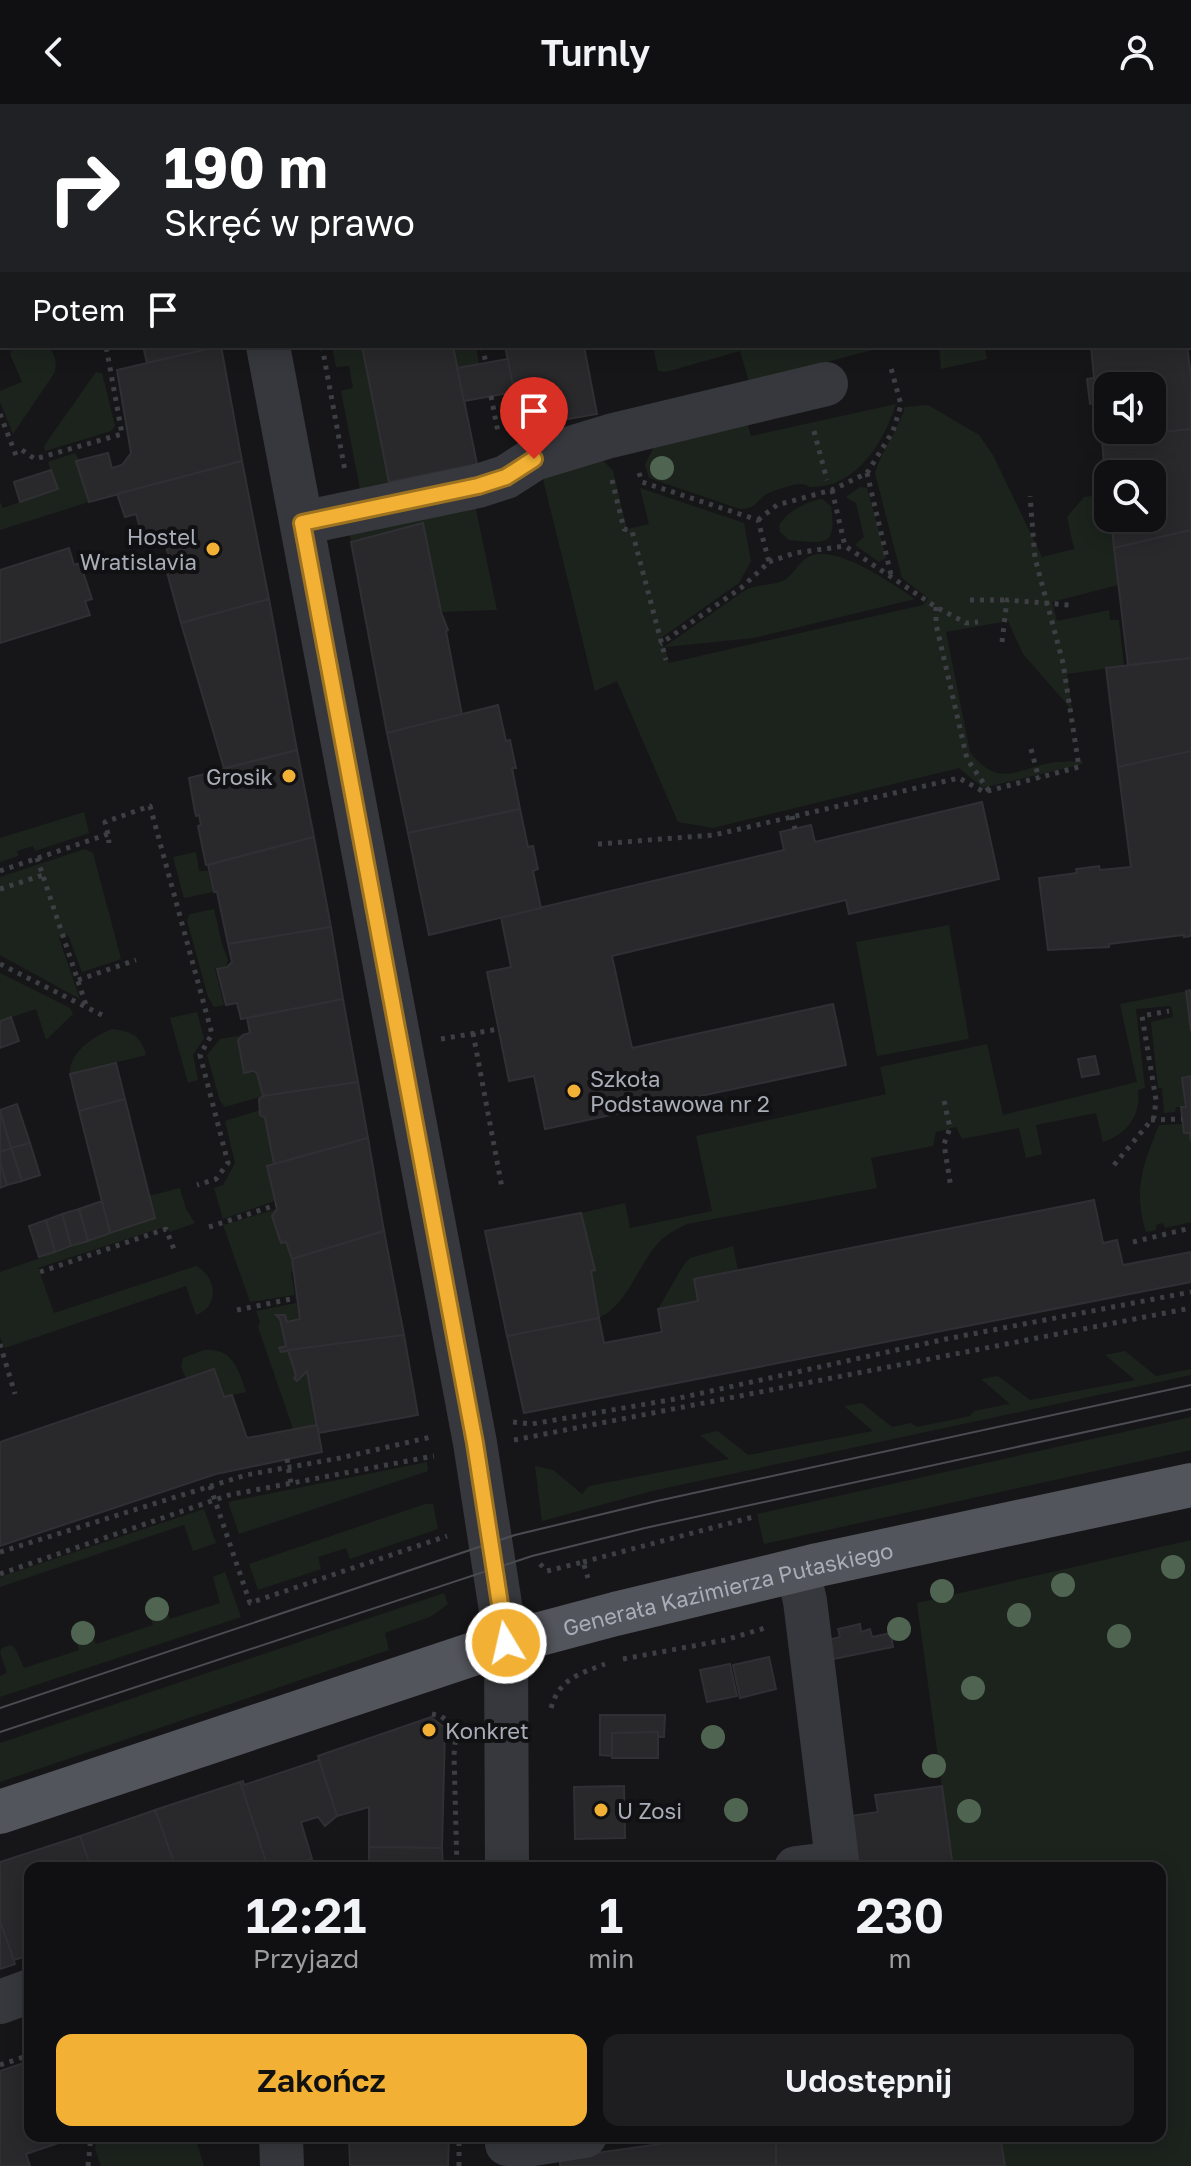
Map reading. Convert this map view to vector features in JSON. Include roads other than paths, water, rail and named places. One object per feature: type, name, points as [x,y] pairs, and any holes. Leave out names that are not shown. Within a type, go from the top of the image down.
[{"type":"main road","name":"Generała Kazimierza Pułaskiego","points":[[0,1812],[506,1643],[798,1571],[1191,1485]]},
{"type":"street","points":[[268,348],[475,1443],[506,1643],[507,1862]]},
{"type":"street","points":[[302,523],[478,486],[506,477],[534,459],[618,434],[814,386]]},
{"type":"street","points":[[798,1571],[805,1615],[824,1862]]},
{"type":"street","points":[[0,2002],[24,1993]]},
{"type":"street","points":[[281,2142],[282,2166]]},
{"type":"street","points":[[507,2149],[546,2142]]},
{"type":"tram line","points":[[0,1708],[515,1535],[657,1501],[1191,1385]]},
{"type":"tram line","points":[[0,1732],[532,1556],[645,1528],[1191,1409]]},
{"type":"place","name":"Hostel Wratislavia","points":[[213,549]]},
{"type":"place","name":"Grosik","points":[[289,776]]},
{"type":"place","name":"Szkoła Podstawowa nr 2","points":[[574,1091]]},
{"type":"place","name":"Konkret","points":[[429,1730]]},
{"type":"place","name":"U Zosi","points":[[601,1810]]}]
